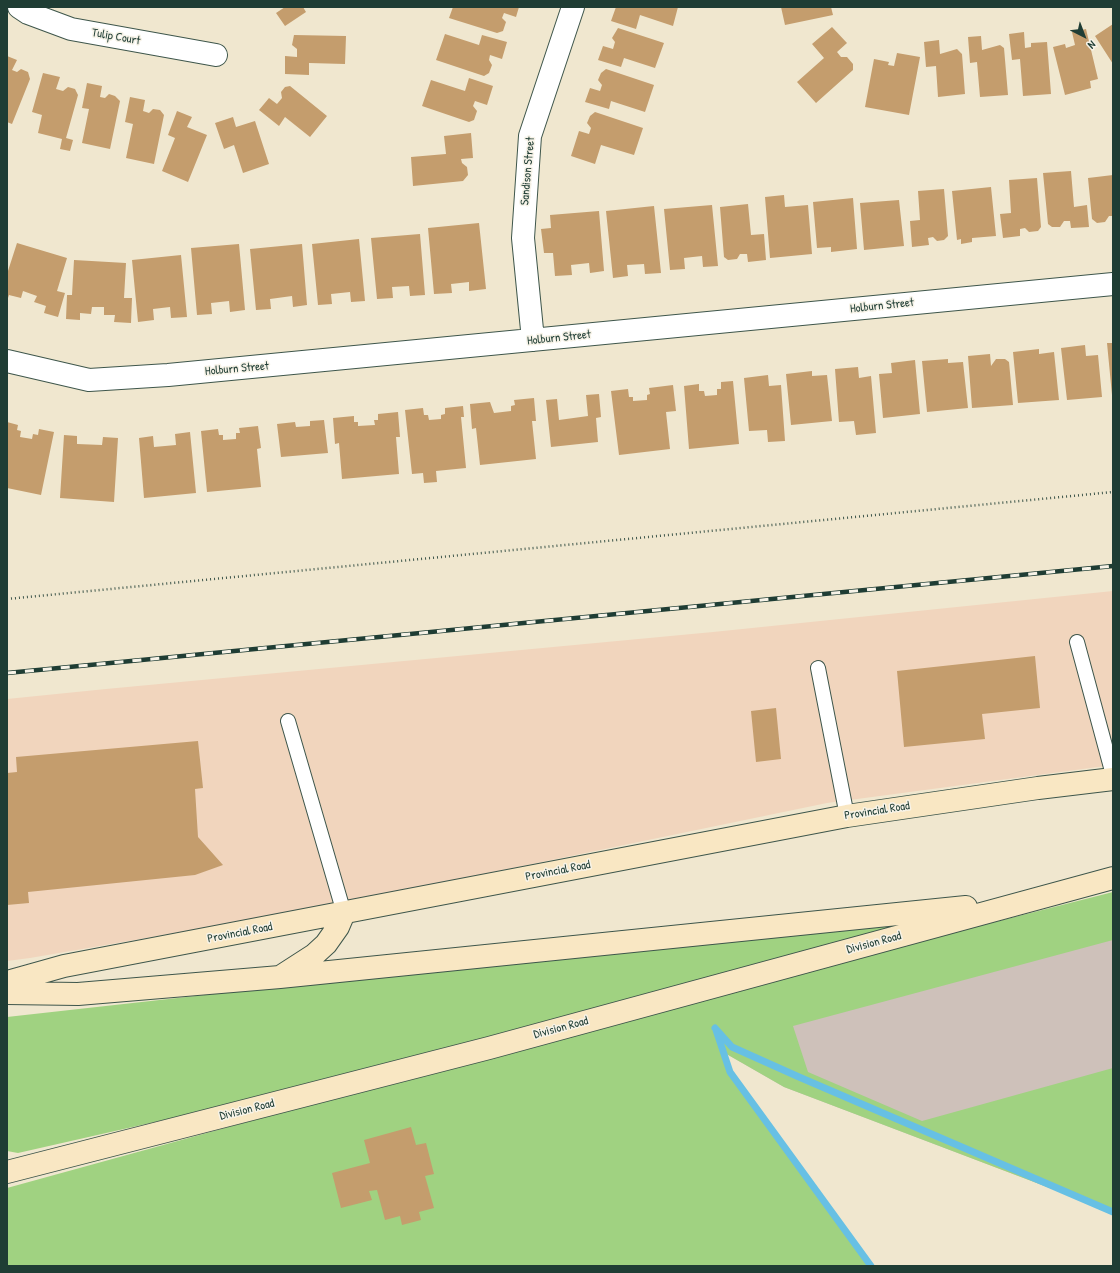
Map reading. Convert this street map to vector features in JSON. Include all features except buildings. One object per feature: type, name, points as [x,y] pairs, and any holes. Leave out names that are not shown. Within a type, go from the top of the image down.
[{"type":"main road","name":"Provincial Road","points":[[7,982],[64,966],[847,816],[1038,788],[1113,779]]},
{"type":"main road","name":"Division Road","points":[[7,1172],[489,1048],[1113,878]]},
{"type":"main road","points":[[7,993],[78,994],[280,977],[1030,901]]},
{"type":"main road","points":[[280,977],[314,955],[326,944],[338,927],[344,913]]},
{"type":"street","name":"Tulip Court","points":[[19,7],[28,13],[71,29],[216,55]]},
{"type":"street","name":"Sandison Street","points":[[533,340],[523,238],[530,136],[573,7]]},
{"type":"street","name":"Holburn Street","points":[[7,361],[89,380],[168,375],[1113,284]]},
{"type":"lane","points":[[1077,642],[1113,776]]},
{"type":"lane","points":[[818,668],[847,816]]},
{"type":"lane","points":[[288,721],[344,913]]},
{"type":"path","points":[[7,599],[1113,492]]},
{"type":"shaded area","points":[[1113,591],[1113,765],[827,803],[310,910],[7,961],[7,699],[713,632]]},
{"type":"shaded area","points":[[1113,892],[1113,1212],[784,1087],[723,1052]]},
{"type":"green space","points":[[1113,892],[1113,940],[793,1026],[808,1072],[922,1121],[1113,1068],[1113,1212],[784,1087],[723,1052],[730,1072],[871,1266],[7,1266],[7,1188],[708,995]]},
{"type":"green space","points":[[966,913],[212,1109],[18,1153],[7,1151],[7,1017]]},
{"type":"waterway","points":[[715,1028],[732,1047],[1113,1212]]},
{"type":"waterway","points":[[716,1030],[730,1072],[871,1266]]},
{"type":"railway","points":[[7,673],[1113,566]]}]
